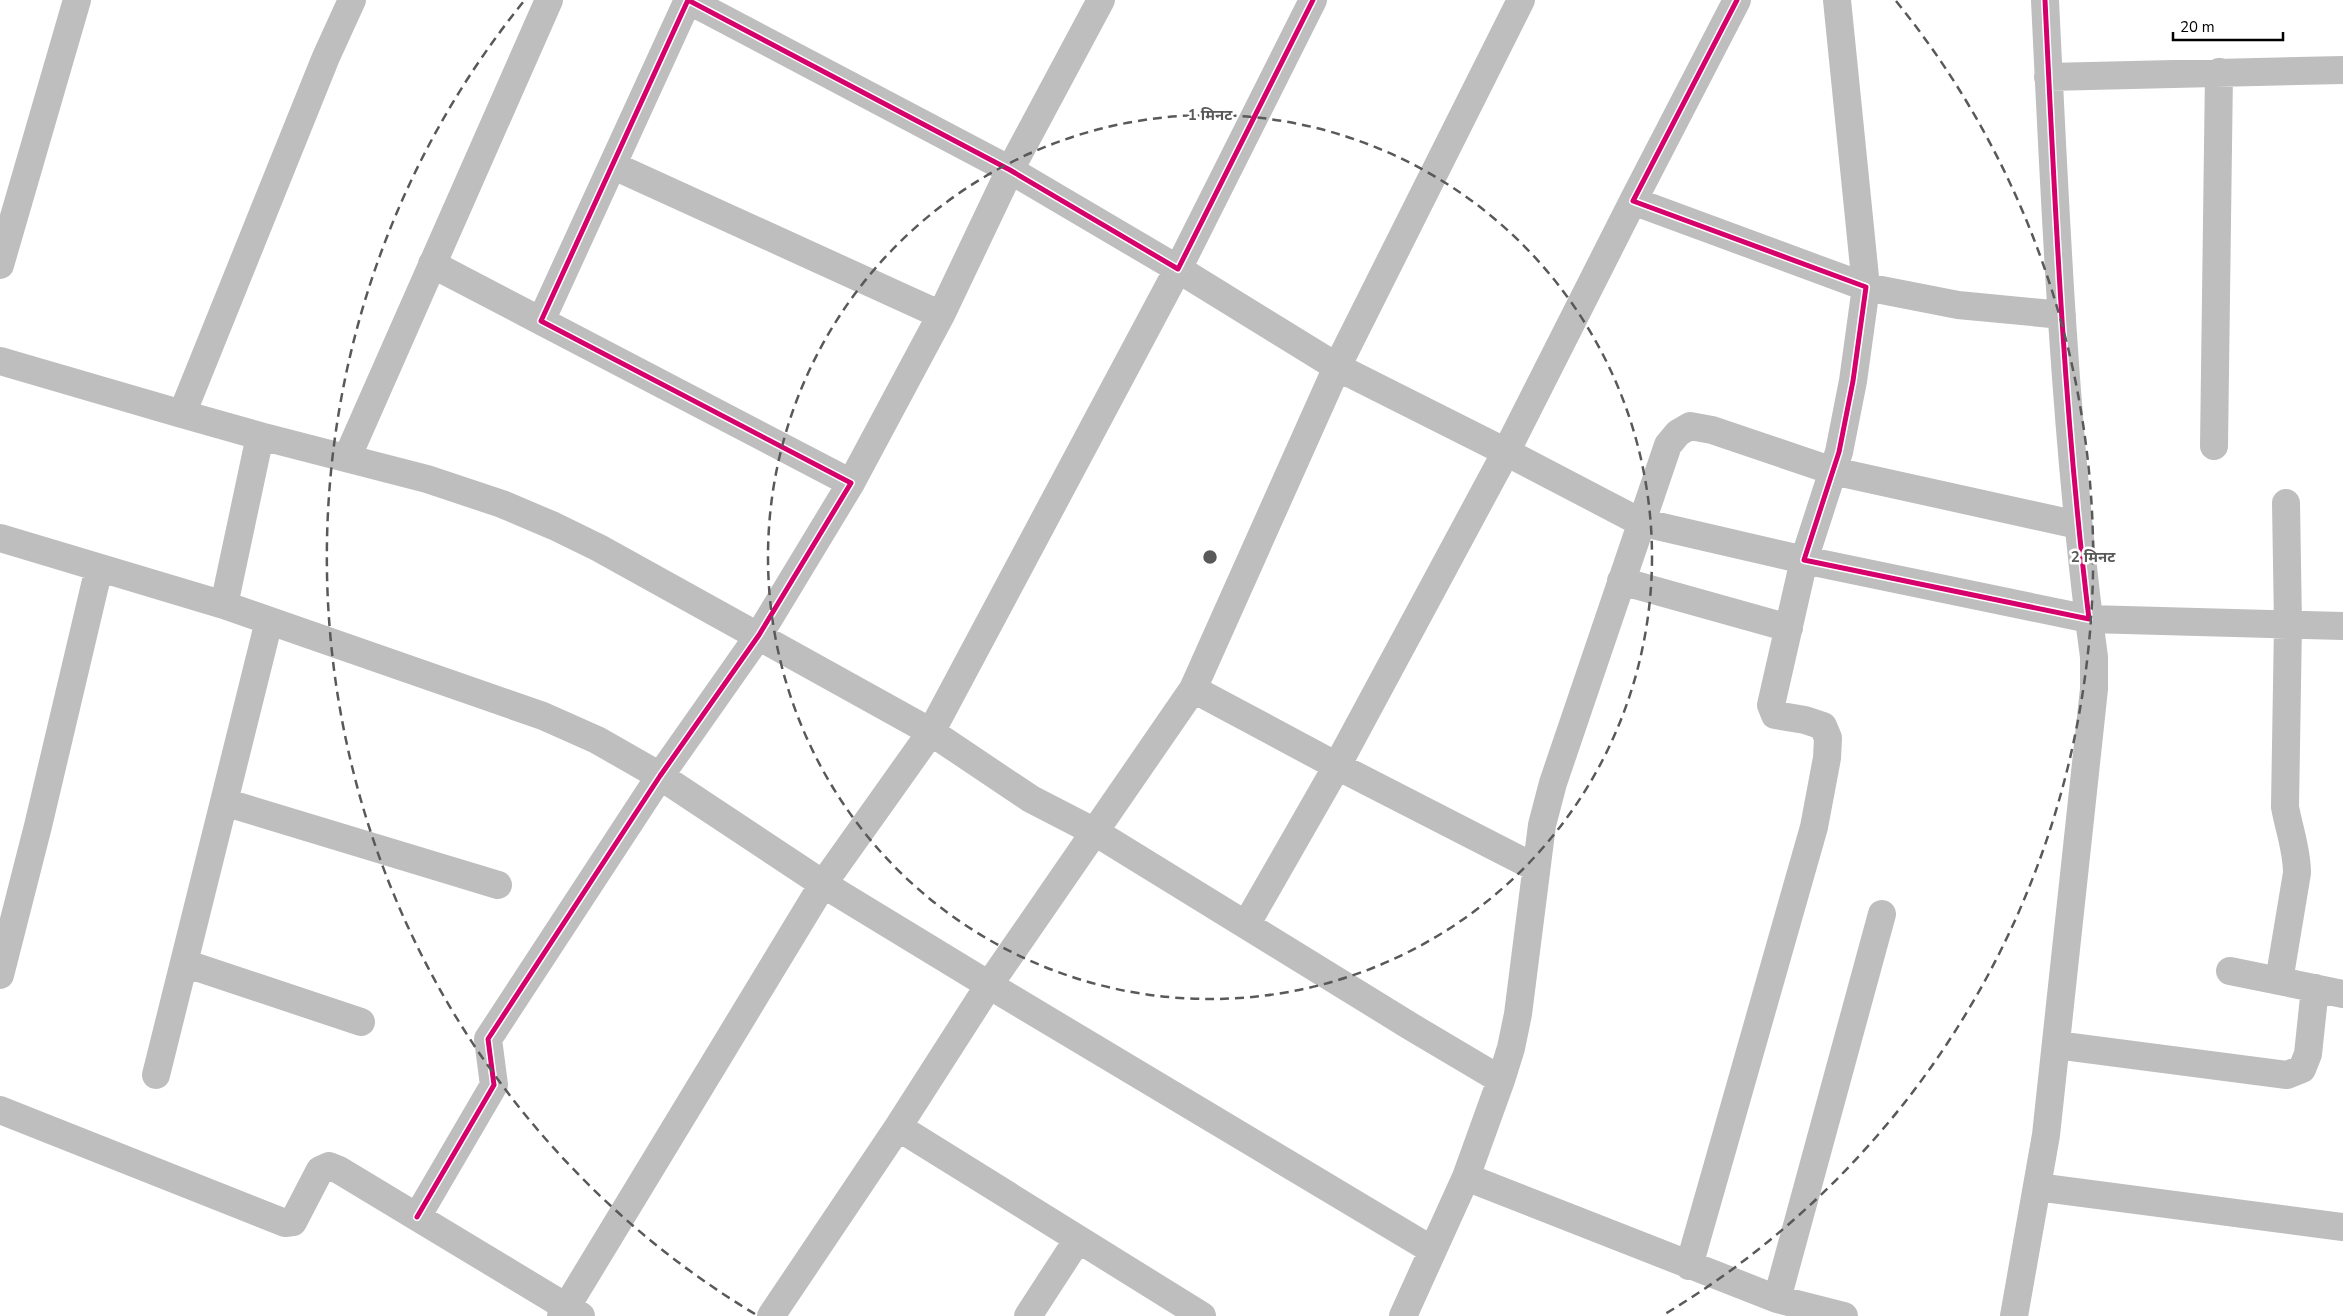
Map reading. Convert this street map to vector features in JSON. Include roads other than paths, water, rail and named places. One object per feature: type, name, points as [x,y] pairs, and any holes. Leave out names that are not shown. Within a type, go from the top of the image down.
[{"type":"street","points":[[0,265],[77,0]]},
{"type":"street","points":[[182,414],[326,57],[352,0]]},
{"type":"street","points":[[347,458],[549,0]]},
{"type":"street","points":[[541,321],[614,166],[688,0],[1010,170],[1178,269],[1337,367],[1640,522],[1804,560],[2089,619],[2343,626]]},
{"type":"street","points":[[417,1217],[494,1085],[488,1039],[660,776],[759,635],[851,483],[941,315],[1010,170],[1101,0]]},
{"type":"street","points":[[0,1110],[278,1222],[293,1222],[320,1170],[329,1166],[339,1170],[417,1217],[569,1313],[823,884],[931,732],[1178,269],[1313,0]]},
{"type":"street","points":[[771,1316],[898,1127],[989,985],[1193,689],[1337,367],[1521,0]]},
{"type":"street","points":[[1246,925],[1338,766],[1506,452],[1737,0]]},
{"type":"street","points":[[1689,1266],[1814,827],[1827,758],[1828,738],[1823,726],[1806,720],[1775,716],[1771,705],[1804,560],[1833,471],[1850,398],[1866,286],[1837,0]]},
{"type":"street","points":[[2014,1316],[2046,1135],[2094,689],[2094,657],[2078,525],[2062,315],[2045,0]]},
{"type":"street","points":[[2048,77],[2343,70]]},
{"type":"street","points":[[2214,446],[2219,72]]},
{"type":"street","points":[[614,166],[941,315]]},
{"type":"street","points":[[1633,201],[1866,286],[1958,306],[2062,315]]},
{"type":"street","points":[[432,264],[851,483]]},
{"type":"street","points":[[0,361],[260,436],[427,479],[502,504],[554,526],[759,635],[931,732],[1031,799],[1095,832],[1501,1080]]},
{"type":"street","points":[[1410,1314],[1432,1250],[1466,1177],[1501,1080],[1518,1014],[1542,825],[1553,783],[1640,522],[1668,445],[1678,433],[1690,426],[1712,430],[1833,471],[2078,525]]},
{"type":"street","points":[[224,605],[260,436]]},
{"type":"street","points":[[2279,981],[2298,873],[2298,856],[2285,807],[2288,624],[2286,503]]},
{"type":"street","points":[[0,538],[224,605],[543,716],[597,740],[660,776],[823,884],[1432,1250]]},
{"type":"street","points":[[0,975],[38,826],[99,568]]},
{"type":"street","points":[[1621,581],[1789,628]]},
{"type":"street","points":[[156,1075],[269,621]]},
{"type":"street","points":[[1193,689],[1536,868]]},
{"type":"street","points":[[224,802],[498,885]]},
{"type":"street","points":[[1777,1299],[1882,914]]},
{"type":"street","points":[[184,963],[361,1022]]},
{"type":"street","points":[[2230,971],[2343,994]]},
{"type":"street","points":[[2056,1045],[2287,1075],[2302,1069],[2308,1054],[2315,988]]},
{"type":"street","points":[[898,1127],[1202,1316]]},
{"type":"street","points":[[1466,1177],[1777,1299],[1844,1316]]},
{"type":"street","points":[[2037,1187],[2343,1227]]},
{"type":"street","points":[[1028,1316],[1078,1239]]}]
